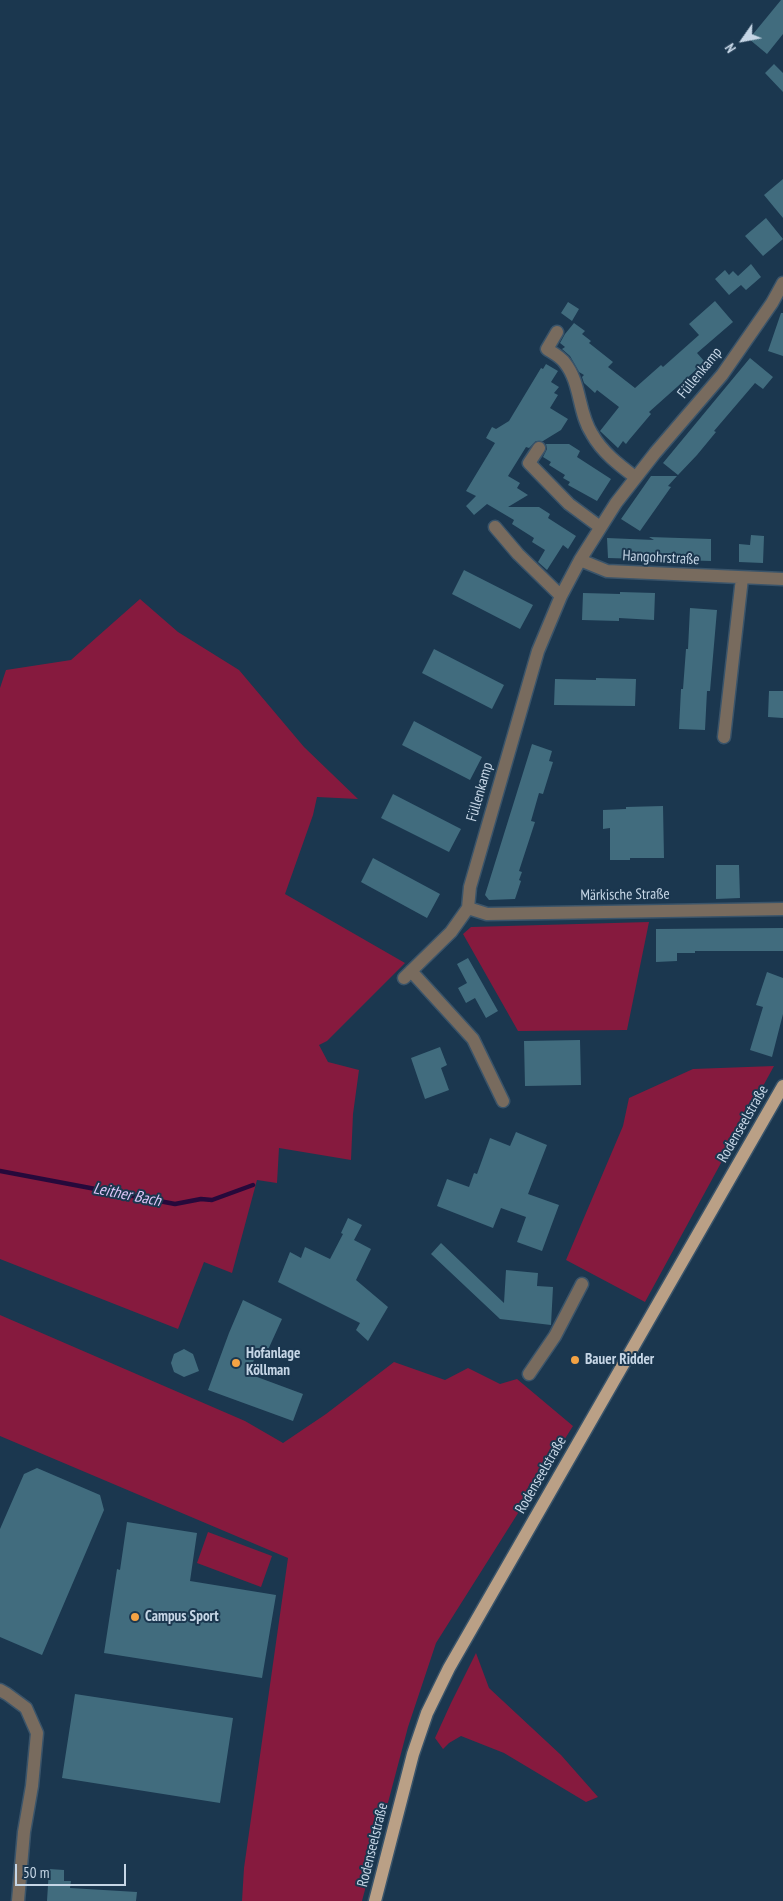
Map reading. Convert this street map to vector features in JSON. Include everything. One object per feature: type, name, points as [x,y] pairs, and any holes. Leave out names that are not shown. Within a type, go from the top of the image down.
[{"type":"main road","name":"Rodenseelstraße","points":[[375,1901],[413,1754],[427,1713],[440,1685],[783,1086]]},
{"type":"street","name":"Füllenkamp","points":[[503,1101],[473,1039],[408,974],[451,932],[468,908],[470,887],[538,651],[561,596],[580,560],[600,527],[636,477],[722,375],[772,303],[783,283]]},
{"type":"street","points":[[557,332],[547,348],[565,361],[574,378],[584,418],[591,434],[606,453],[636,477]]},
{"type":"street","points":[[539,448],[529,463],[569,504],[600,527]]},
{"type":"street","points":[[495,527],[518,554],[561,596]]},
{"type":"street","name":"Hangohrstraße","points":[[580,560],[607,571],[783,579]]},
{"type":"street","points":[[724,737],[742,578]]},
{"type":"street","name":"Märkische Straße","points":[[468,908],[488,914],[783,909]]},
{"type":"street","points":[[529,1374],[555,1336],[582,1284]]},
{"type":"street","points":[[0,1690],[26,1708],[37,1733],[32,1786],[24,1832],[18,1901]]},
{"type":"shaded area","points":[[140,599],[178,632],[239,670],[304,747],[358,799],[317,797],[313,815],[285,894],[405,963],[327,1041],[319,1045],[328,1062],[359,1070],[353,1114],[351,1160],[279,1148],[277,1183],[257,1180],[232,1273],[204,1262],[178,1329],[0,1259],[0,688],[6,670],[71,660]]},
{"type":"shaded area","points":[[649,922],[627,1030],[518,1031],[463,934],[471,927]]},
{"type":"shaded area","points":[[774,1066],[645,1302],[566,1260],[623,1126],[629,1098],[693,1069]]},
{"type":"shaded area","points":[[0,1315],[245,1421],[283,1443],[326,1414],[394,1362],[445,1380],[468,1368],[500,1384],[517,1379],[573,1426],[436,1643],[408,1727],[362,1901],[242,1901],[244,1868],[288,1558],[0,1436]]},
{"type":"shaded area","points":[[208,1532],[272,1556],[261,1587],[197,1563]]},
{"type":"shaded area","points":[[476,1653],[489,1688],[561,1755],[598,1797],[586,1802],[504,1753],[461,1736],[443,1749],[435,1738]]},
{"type":"building","points":[[781,0],[783,0],[783,34],[767,54],[749,39]]},
{"type":"building","points":[[774,64],[783,73],[783,92],[765,73]]},
{"type":"building","points":[[783,179],[783,218],[764,195]]},
{"type":"building","points":[[766,218],[783,239],[763,256],[745,236]]},
{"type":"building","points":[[751,264],[761,277],[746,290],[741,285],[729,295],[715,279],[725,270],[729,275],[733,271],[738,276]]},
{"type":"building","points":[[715,301],[733,322],[697,353],[705,362],[649,412],[651,414],[626,444],[623,441],[618,448],[600,431],[619,407],[597,390],[595,393],[584,383],[582,377],[584,375],[579,372],[570,356],[562,349],[565,347],[560,343],[565,334],[574,323],[585,331],[582,334],[591,341],[589,343],[613,362],[608,367],[635,388],[661,365],[663,367],[699,335],[689,324]]},
{"type":"building","points":[[568,302],[579,309],[572,321],[561,313]]},
{"type":"building","points":[[781,313],[783,313],[783,356],[768,351]]},
{"type":"building","points":[[750,358],[773,377],[763,389],[755,383],[714,431],[716,432],[697,455],[678,475],[663,463]]},
{"type":"building","points":[[546,364],[558,371],[551,382],[559,387],[554,393],[558,395],[550,408],[568,419],[561,430],[543,441],[536,441],[529,448],[526,447],[508,476],[520,483],[517,488],[528,495],[508,507],[539,507],[550,514],[548,518],[576,536],[568,549],[563,545],[547,570],[538,562],[545,550],[532,542],[534,538],[512,524],[514,520],[487,504],[474,515],[466,506],[476,496],[466,491],[495,443],[486,438],[492,427],[496,429],[509,421],[541,368],[543,369]]},
{"type":"building","points":[[546,444],[569,444],[580,451],[577,457],[611,479],[597,501],[568,485],[570,482],[563,478],[565,475],[549,465],[551,462],[543,457],[547,449]]},
{"type":"building","points":[[651,476],[677,476],[668,486],[671,487],[640,531],[621,519]]},
{"type":"building","points":[[751,535],[764,536],[763,563],[739,562],[739,544],[750,545]]},
{"type":"building","points":[[649,537],[711,539],[711,561],[608,558],[607,538],[654,540]]},
{"type":"building","points":[[464,570],[533,605],[520,629],[452,594]]},
{"type":"building","points":[[620,592],[655,593],[654,620],[619,618],[619,621],[582,620],[583,593],[620,594]]},
{"type":"building","points":[[690,608],[717,610],[710,691],[707,691],[705,730],[679,729],[681,689],[683,689],[686,649],[688,649]]},
{"type":"building","points":[[434,649],[504,685],[492,709],[422,673]]},
{"type":"building","points":[[596,678],[636,679],[635,706],[554,705],[555,679],[596,680]]},
{"type":"building","points":[[769,691],[783,691],[783,718],[768,717]]},
{"type":"building","points":[[414,721],[482,757],[470,780],[402,745]]},
{"type":"building","points":[[532,744],[552,751],[549,761],[553,762],[543,794],[539,793],[531,821],[535,822],[519,871],[522,872],[519,880],[521,881],[515,899],[489,900],[485,895]]},
{"type":"building","points":[[393,794],[461,829],[449,852],[381,818]]},
{"type":"building","points":[[663,806],[664,858],[610,860],[610,828],[603,829],[603,810]]},
{"type":"building","points":[[373,858],[440,894],[427,918],[361,882]]},
{"type":"building","points":[[716,865],[739,865],[740,898],[716,899]]},
{"type":"building","points":[[783,928],[783,951],[695,951],[695,953],[677,953],[677,961],[656,962],[656,929]]},
{"type":"building","points":[[468,958],[498,1011],[486,1018],[475,998],[466,1003],[458,988],[467,983],[457,964]]},
{"type":"building","points":[[767,972],[783,978],[783,1014],[772,1057],[750,1050],[763,1007],[756,1005]]},
{"type":"building","points":[[580,1040],[581,1085],[525,1086],[524,1041]]},
{"type":"building","points":[[440,1047],[447,1065],[441,1068],[449,1090],[425,1099],[411,1058]]},
{"type":"building","points":[[516,1132],[547,1145],[528,1194],[559,1205],[542,1251],[517,1242],[526,1217],[501,1208],[493,1228],[437,1206],[447,1179],[469,1187],[474,1173],[477,1174],[490,1138],[510,1146]]},
{"type":"building","points":[[348,1218],[362,1225],[354,1240],[371,1249],[356,1280],[388,1307],[368,1341],[356,1330],[360,1323],[278,1282],[290,1252],[301,1258],[305,1247],[330,1259],[343,1234],[341,1233]]},
{"type":"building","points":[[441,1243],[504,1303],[506,1270],[538,1273],[537,1286],[553,1287],[551,1325],[500,1319],[431,1254]]},
{"type":"building","name":"Hofanlage Köllman","points":[[243,1300],[282,1319],[267,1352],[258,1348],[249,1374],[303,1394],[293,1421],[208,1390]]},
{"type":"building","points":[[184,1349],[193,1354],[199,1371],[184,1377],[174,1372],[171,1363],[174,1354]]},
{"type":"building","points":[[37,1468],[100,1495],[104,1510],[42,1655],[0,1637],[0,1529],[24,1474]]},
{"type":"building","points":[[127,1522],[197,1533],[190,1581],[276,1595],[262,1678],[104,1653],[117,1569],[120,1570]]},
{"type":"building","points":[[75,1694],[233,1718],[220,1803],[62,1778]]},
{"type":"building","points":[[49,1869],[64,1870],[64,1881],[71,1881],[70,1888],[137,1892],[136,1901],[47,1901]]},
{"type":"waterway","name":"Leither Bach","points":[[0,1171],[175,1204],[201,1199],[212,1200],[253,1185]]},
{"type":"place","name":"Bauer Ridder","points":[[575,1360]]},
{"type":"place","name":"Hofanlage Köllman","points":[[236,1363]]},
{"type":"place","name":"Campus Sport","points":[[135,1617]]}]
